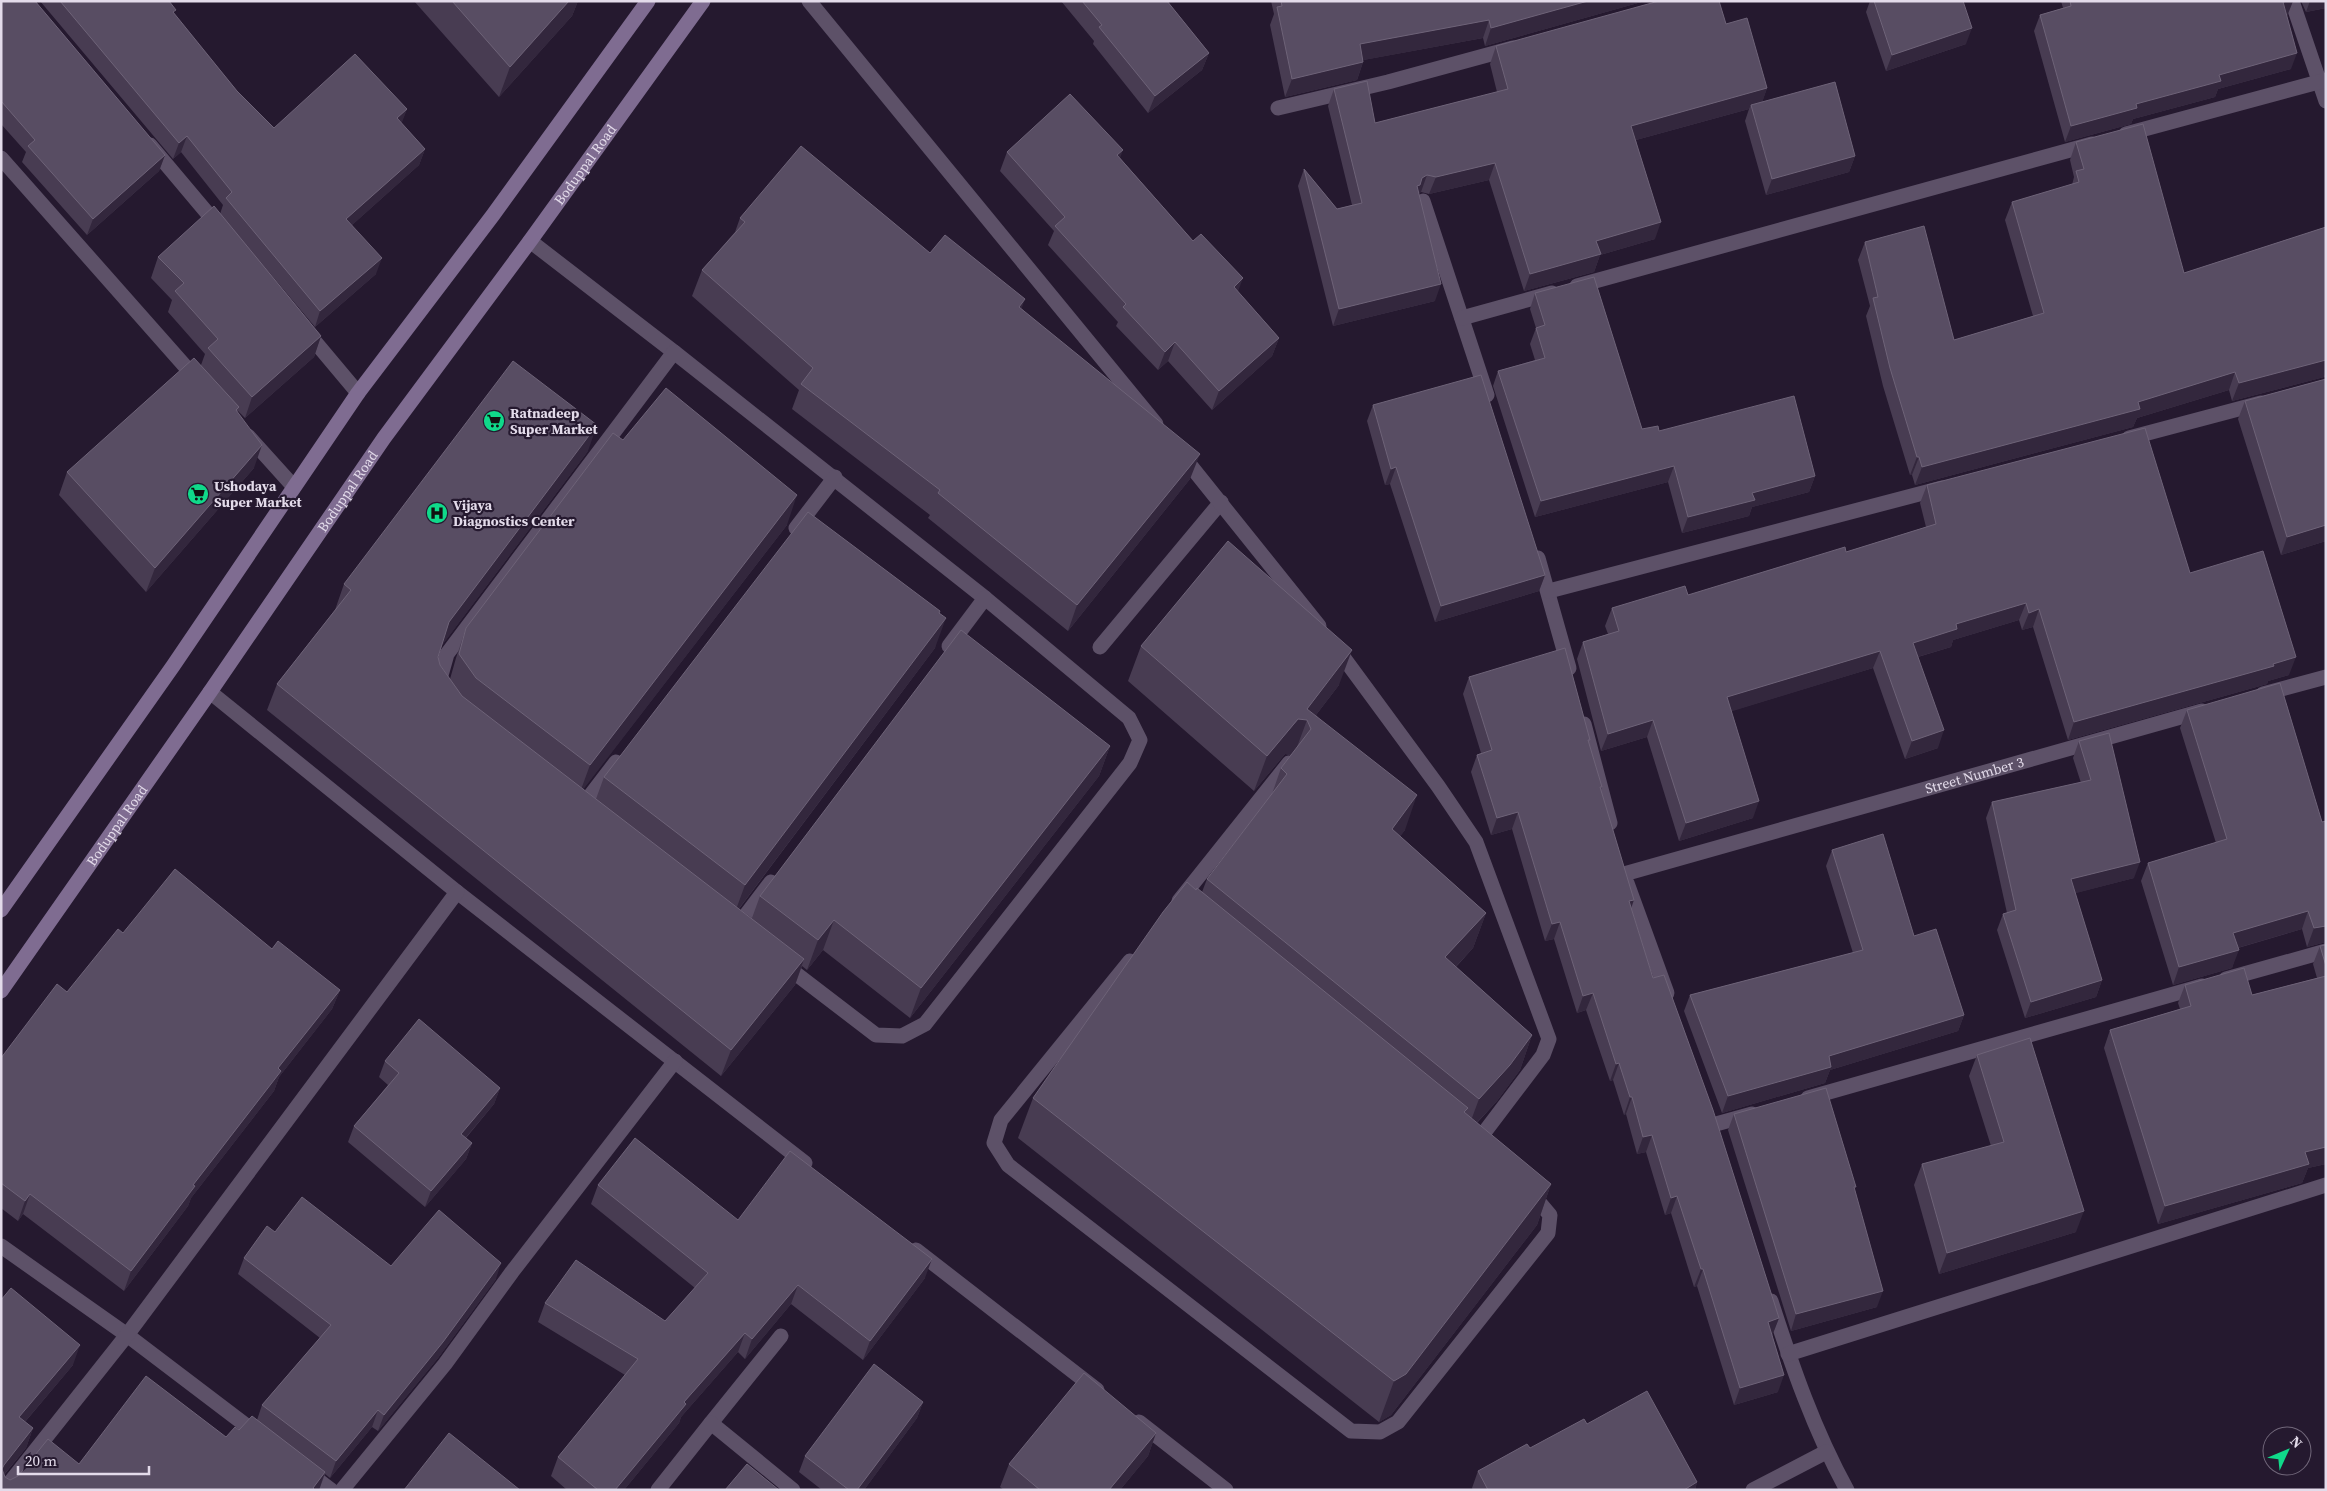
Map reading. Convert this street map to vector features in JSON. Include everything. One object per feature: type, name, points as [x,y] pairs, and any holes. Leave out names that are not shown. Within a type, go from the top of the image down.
[{"type":"street","points":[[1,910],[178,658],[358,393],[493,215],[648,1]]},
{"type":"street","name":"Boduppal Road","points":[[1,991],[210,692],[384,438],[530,242],[703,1]]},
{"type":"street","points":[[809,1],[1221,502],[1342,656],[1438,786],[1476,842],[1549,1039],[1543,1055],[1471,1150]]},
{"type":"street","points":[[2292,1],[2322,81],[2326,101]]},
{"type":"street","points":[[1278,108],[1388,82],[1530,43]]},
{"type":"street","points":[[1462,318],[2322,81]]},
{"type":"street","points":[[143,137],[231,242]]},
{"type":"street","points":[[1,158],[208,391]]},
{"type":"street","points":[[1423,201],[1492,412]]},
{"type":"street","points":[[530,242],[674,352],[835,477],[985,598],[1129,718],[1140,740],[1130,763],[925,1024],[902,1036],[876,1035],[458,715],[438,686],[447,654],[674,352]]},
{"type":"street","points":[[295,318],[358,393]]},
{"type":"street","points":[[2115,442],[2278,399]]},
{"type":"street","points":[[240,427],[294,487]]},
{"type":"street","points":[[786,540],[835,477]]},
{"type":"street","points":[[1549,591],[1952,485]]},
{"type":"street","points":[[1100,647],[1221,502]]},
{"type":"street","points":[[1534,544],[1549,591],[1574,686]]},
{"type":"street","points":[[938,661],[985,598]]},
{"type":"street","points":[[2249,698],[2326,677]]},
{"type":"street","points":[[210,692],[457,892],[816,1172]]},
{"type":"street","name":"Street Number 3","points":[[1624,874],[2220,706]]},
{"type":"street","points":[[1581,714],[1614,837]]},
{"type":"street","points":[[580,809],[623,754]]},
{"type":"street","points":[[1180,915],[1173,909],[1289,763]]},
{"type":"street","points":[[1619,856],[1671,1004]]},
{"type":"street","points":[[736,928],[778,873]]},
{"type":"street","points":[[4,1490],[126,1335],[457,892]]},
{"type":"street","points":[[1142,947],[1000,1120],[994,1143],[1008,1165],[1352,1431],[1380,1432],[1398,1422],[1548,1233],[1550,1215],[1540,1202],[1516,1185]]},
{"type":"street","points":[[1792,1102],[2326,950]]},
{"type":"street","points":[[342,1490],[445,1364],[512,1272],[675,1061]]},
{"type":"street","points":[[1722,1142],[1714,1119],[1763,1110]]},
{"type":"street","points":[[1788,1354],[2326,1185]]},
{"type":"street","points":[[903,1240],[1108,1398]]},
{"type":"street","points":[[1,1246],[126,1335],[268,1442]]},
{"type":"street","points":[[1768,1290],[1788,1354],[1826,1452],[1847,1490]]},
{"type":"street","points":[[658,1490],[781,1336]]},
{"type":"street","points":[[1124,1410],[1226,1490]]},
{"type":"street","points":[[711,1423],[793,1490]]},
{"type":"street","points":[[1753,1490],[1826,1452]]},
{"type":"street","points":[[292,1460],[331,1490]]},
{"type":"building","points":[[1,1],[35,1],[165,155],[93,219],[28,146],[35,140],[1,101]]},
{"type":"building","points":[[60,1],[169,1],[176,10],[173,12],[237,91],[274,128],[355,54],[407,109],[397,118],[425,149],[346,219],[382,258],[320,311],[226,198],[232,192],[187,136],[179,143]]},
{"type":"building","points":[[452,1],[569,1],[510,67]]},
{"type":"building","points":[[1082,1],[1167,1],[1209,53],[1155,96],[1099,27],[1102,25]]},
{"type":"building","points":[[1281,1],[1588,1],[1491,28],[1489,20],[1360,44],[1363,62],[1292,79],[1277,7],[1282,6]]},
{"type":"building","points":[[1659,1],[1719,1],[1726,24],[1747,18],[1767,88],[1631,126],[1661,222],[1596,241],[1601,254],[1530,274],[1495,163],[1436,177],[1427,175],[1422,178],[1420,185],[1417,186],[1441,284],[1339,309],[1304,169],[1337,209],[1362,203],[1334,89],[1367,81],[1375,123],[1508,89],[1496,46]]},
{"type":"building","points":[[1874,1],[1963,1],[1972,28],[1892,55]]},
{"type":"building","points":[[2070,1],[2288,1],[2283,2],[2297,53],[2219,75],[2221,81],[2136,104],[2137,108],[2071,126],[2040,15],[2071,6]]},
{"type":"building","points":[[1835,82],[1855,156],[1772,179],[1751,105]]},
{"type":"building","points":[[1070,94],[1123,150],[1117,155],[1193,241],[1201,234],[1243,278],[1234,287],[1279,338],[1219,391],[1175,342],[1165,352],[1123,307],[1126,304],[1055,226],[1065,217],[1007,152]]},
{"type":"building","points":[[2143,124],[2184,273],[2326,227],[2326,360],[2239,383],[2235,372],[2138,402],[2140,409],[1922,467],[1919,457],[1917,457],[1890,368],[1873,298],[1878,297],[1865,242],[1924,226],[1954,340],[2044,313],[2012,202],[2079,182],[2076,171],[2084,169],[2076,142]]},
{"type":"building","points":[[801,146],[930,253],[945,235],[1025,299],[1019,307],[1200,454],[1077,605],[938,493],[940,490],[801,384],[813,368],[702,270],[745,222],[740,218]]},
{"type":"building","points":[[214,206],[321,336],[252,397],[208,348],[218,339],[175,291],[184,283],[158,257]]},
{"type":"building","points":[[1594,277],[1642,429],[1658,426],[1659,431],[1794,396],[1815,476],[1752,493],[1755,500],[1688,517],[1674,466],[1541,501],[1498,371],[1545,358],[1536,328],[1545,325],[1535,293]]},
{"type":"building","points":[[194,358],[239,407],[236,410],[262,445],[155,568],[67,472]]},
{"type":"building","points":[[513,361],[597,425],[449,622],[438,657],[440,665],[462,696],[804,959],[731,1050],[277,684],[351,590],[344,584]]},
{"type":"building","points":[[1481,375],[1545,575],[1441,606],[1396,467],[1391,469],[1373,405]]},
{"type":"building","points":[[2326,379],[2326,525],[2287,537],[2245,401]]},
{"type":"building","points":[[666,388],[797,495],[590,765],[476,678],[459,654],[466,628],[613,433],[623,440]]},
{"type":"building","points":[[2145,428],[2190,573],[2263,551],[2296,657],[2273,664],[2274,666],[2074,722],[2039,609],[2029,613],[2026,603],[1956,624],[1957,629],[1913,643],[1944,730],[1912,741],[1880,651],[1727,697],[1759,801],[1686,823],[1653,720],[1608,734],[1583,642],[1619,631],[1612,608],[1685,586],[1688,595],[1845,547],[1846,552],[1936,524],[1927,485]]},
{"type":"building","points":[[808,512],[940,611],[939,613],[946,618],[745,885],[604,777]]},
{"type":"building","points":[[1228,541],[1352,650],[1307,709],[1417,795],[1392,829],[1486,913],[1445,957],[1532,1035],[1510,1065],[1479,1099],[1207,879],[1287,774],[1281,768],[1311,729],[1307,720],[1298,719],[1267,756],[1141,646]]},
{"type":"building","points":[[961,630],[1110,746],[921,988],[834,920],[818,940],[760,896]]},
{"type":"building","points":[[1565,648],[1602,787],[1600,787],[1634,900],[1629,901],[1653,978],[1664,975],[1713,1110],[1779,1318],[1768,1322],[1784,1375],[1740,1388],[1703,1269],[1701,1269],[1677,1196],[1671,1198],[1652,1135],[1643,1137],[1632,1097],[1630,1097],[1619,1063],[1616,1064],[1593,993],[1583,996],[1560,922],[1552,924],[1518,812],[1497,818],[1477,755],[1492,750],[1469,677]]},
{"type":"building","points":[[2280,683],[2322,822],[2326,821],[2326,926],[2314,928],[2308,911],[2233,933],[2239,950],[2179,967],[2148,863],[2227,839],[2187,710]]},
{"type":"building","points":[[2109,733],[2140,862],[2071,879],[2102,980],[2031,1002],[2003,914],[2016,910],[1992,802],[2091,780],[2079,741]]},
{"type":"building","points":[[1883,834],[1914,936],[1936,929],[1964,1015],[1829,1056],[1831,1067],[1728,1096],[1690,995],[1863,950],[1832,850]]},
{"type":"building","points":[[175,869],[272,949],[278,941],[340,990],[278,1068],[281,1071],[193,1185],[195,1186],[131,1271],[30,1194],[25,1201],[1,1183],[1,1058],[57,984],[67,992],[118,929],[123,933]]},
{"type":"building","points":[[1187,882],[1196,890],[1197,888],[1468,1108],[1464,1112],[1551,1184],[1406,1374],[1394,1381],[1033,1098],[1163,912]]},
{"type":"building","points":[[2326,945],[2326,966],[2320,946]]},
{"type":"building","points":[[2244,968],[2252,995],[2326,976],[2326,1147],[2305,1152],[2309,1164],[2165,1206],[2110,1030],[2191,1006],[2185,985]]},
{"type":"building","points":[[419,1019],[500,1088],[461,1134],[472,1143],[431,1191],[354,1126],[399,1073],[385,1061]]},
{"type":"building","points":[[2030,1038],[2084,1211],[1947,1253],[1922,1164],[2004,1142],[1977,1055]]},
{"type":"building","points":[[1826,1088],[1856,1187],[1854,1187],[1883,1291],[1796,1314],[1734,1114]]},
{"type":"building","points":[[635,1138],[738,1220],[790,1151],[932,1259],[870,1341],[798,1285],[752,1339],[745,1333],[684,1402],[686,1404],[615,1490],[598,1490],[558,1457],[638,1359],[545,1303],[576,1260],[665,1321],[708,1273],[598,1185]]},
{"type":"building","points":[[302,1197],[391,1266],[439,1210],[501,1263],[443,1342],[384,1415],[378,1410],[336,1461],[262,1405],[331,1325],[244,1258],[267,1226],[275,1232]]},
{"type":"building","points":[[11,1288],[80,1345],[19,1417],[33,1428],[4,1465],[2,1469],[5,1477],[10,1480],[18,1476],[48,1439],[79,1464],[146,1376],[226,1437],[235,1427],[239,1430],[252,1416],[325,1472],[313,1488],[315,1490],[1,1490],[1,1300]]},
{"type":"building","points":[[874,1364],[923,1402],[857,1490],[849,1490],[805,1456]]},
{"type":"building","points":[[1084,1373],[1156,1433],[1109,1490],[1040,1490],[1009,1464]]},
{"type":"building","points":[[1647,1391],[1697,1482],[1684,1490],[1488,1490],[1478,1471],[1527,1444],[1530,1448],[1584,1419],[1587,1424]]},
{"type":"building","points":[[449,1433],[520,1490],[404,1490]]},
{"type":"building","points":[[747,1464],[779,1490],[725,1490]]},
{"type":"place","name":"Ratnadeep Super Market","points":[[494,421]]},
{"type":"place","name":"Ushodaya Super Market","points":[[198,494]]},
{"type":"place","name":"Vijaya Diagnostics Center","points":[[437,513]]}]
